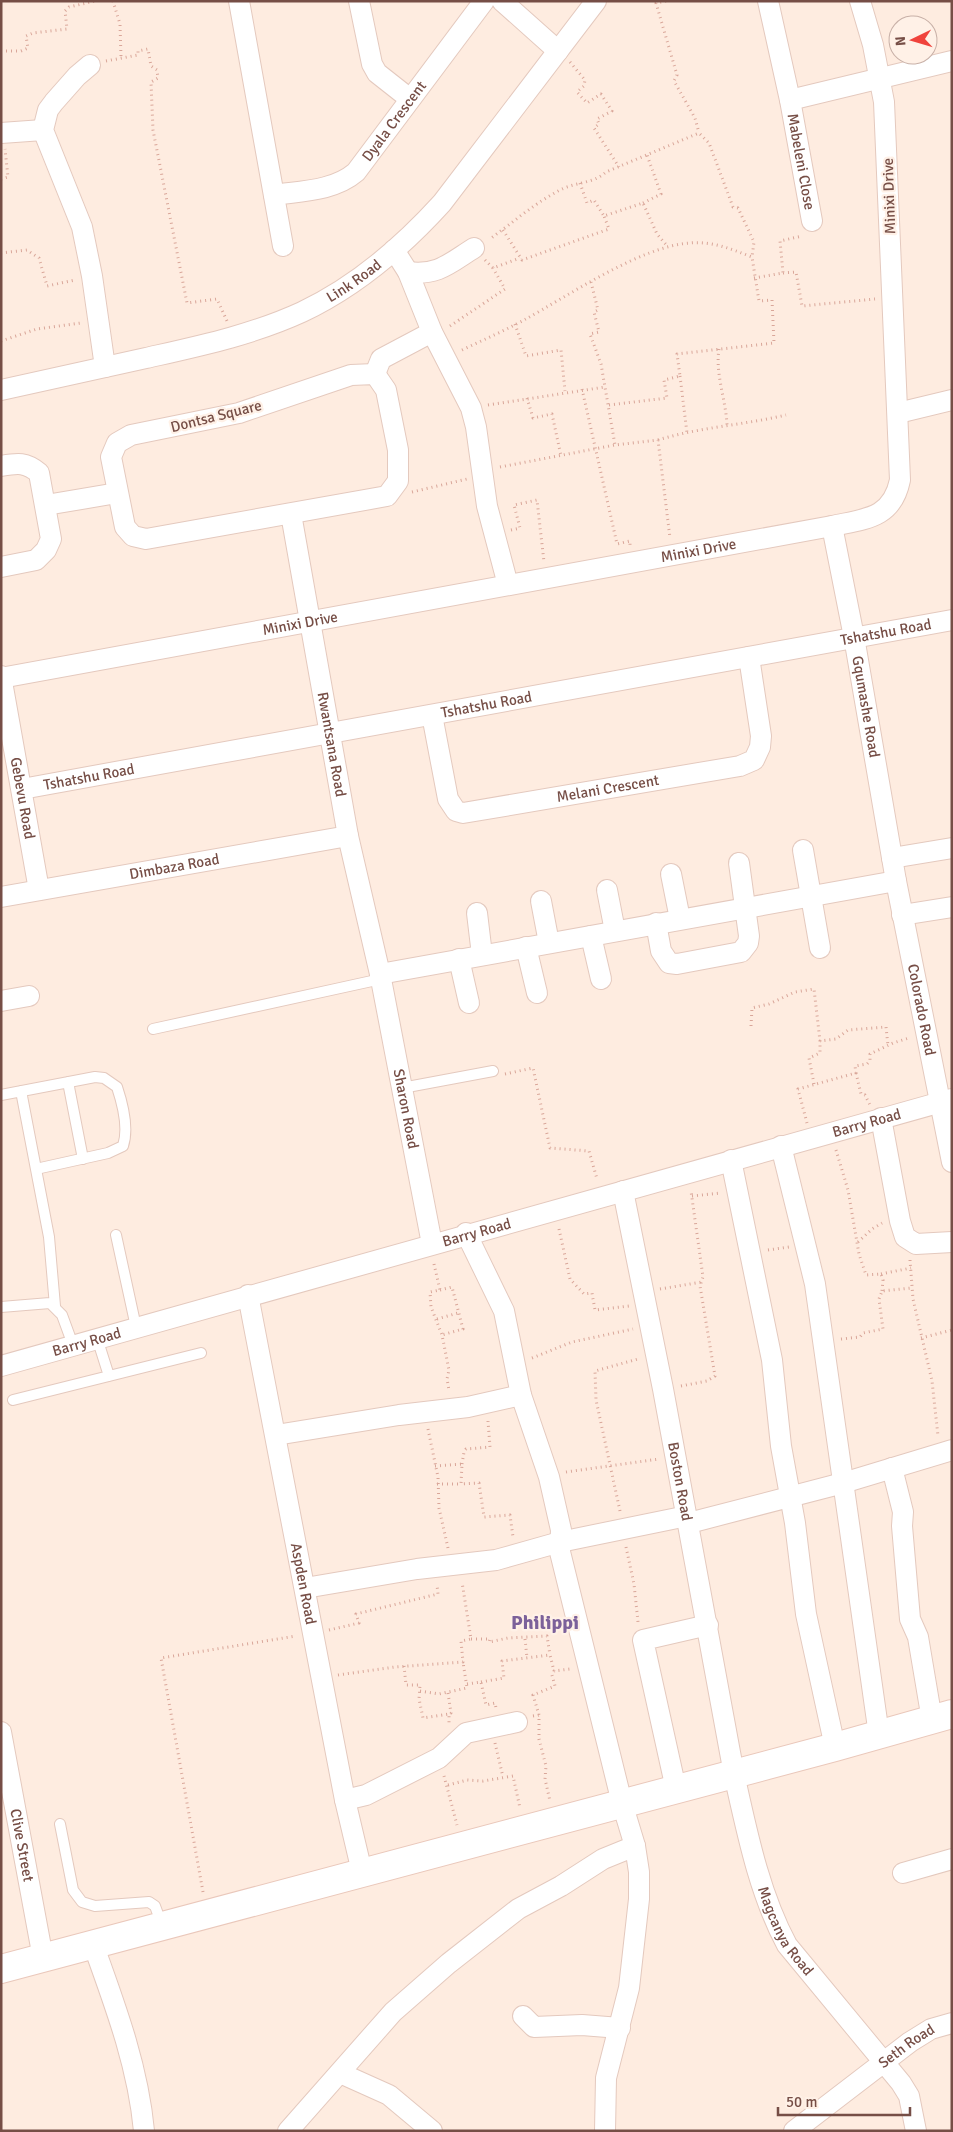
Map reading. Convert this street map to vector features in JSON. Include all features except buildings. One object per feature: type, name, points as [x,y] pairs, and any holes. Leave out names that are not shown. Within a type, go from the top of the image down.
[{"type":"street","points":[[239,1],[283,246]]},
{"type":"street","points":[[359,1],[372,64],[377,73],[410,99]]},
{"type":"street","name":"Dyala Crescent","points":[[274,195],[329,186],[349,178],[484,1]]},
{"type":"street","points":[[502,1],[558,51]]},
{"type":"street","name":"Link Road","points":[[1,390],[234,338],[303,312],[343,289],[394,250],[418,229],[442,203],[596,1]]},
{"type":"street","name":"Mabeleni Close","points":[[768,1],[790,100],[812,221]]},
{"type":"street","name":"Minixi Drive","points":[[1,677],[832,526],[878,514],[889,506],[896,496],[900,480],[888,160],[881,79],[860,1]]},
{"type":"street","name":"Mabeleni Close","points":[[790,100],[952,61]]},
{"type":"street","points":[[90,65],[77,76],[48,110],[43,130],[82,226],[92,276],[105,367]]},
{"type":"street","points":[[2,133],[43,130]]},
{"type":"street","points":[[408,272],[425,274],[439,270],[474,248]]},
{"type":"street","points":[[394,250],[408,272],[432,332],[455,350],[476,427],[482,473],[494,535],[508,585]]},
{"type":"street","points":[[387,496],[398,481],[398,450],[386,390],[375,374],[381,359],[432,332]]},
{"type":"street","name":"Dontsa Square","points":[[375,374],[351,375],[239,413],[131,436],[117,443],[111,457],[125,527],[133,536],[146,539],[387,496]]},
{"type":"street","points":[[898,413],[952,400]]},
{"type":"street","points":[[1,466],[17,463],[29,465],[39,473],[51,539],[46,550],[36,560],[1,567]]},
{"type":"street","points":[[46,505],[117,493]]},
{"type":"street","name":"Rwantsana Road","points":[[291,514],[348,836],[380,976]]},
{"type":"street","name":"Gqumashe Road","points":[[832,526],[854,638],[892,858]]},
{"type":"street","name":"Tshatshu Road","points":[[22,789],[952,620]]},
{"type":"street","name":"Melani Crescent","points":[[432,715],[448,799],[456,811],[463,813],[740,766],[754,760],[760,747],[761,736],[749,657]]},
{"type":"street","name":"Gebevu Road","points":[[1,677],[39,890]]},
{"type":"street","name":"Dimbaza Road","points":[[1,897],[348,836]]},
{"type":"street","points":[[892,858],[952,848]]},
{"type":"street","points":[[803,850],[820,948]]},
{"type":"street","name":"Colorado Road","points":[[892,858],[927,1034],[946,1100],[952,1162]]},
{"type":"street","points":[[656,923],[661,951],[669,963],[677,964],[737,954],[746,948],[748,943],[739,863]]},
{"type":"street","points":[[671,874],[680,919]]},
{"type":"street","points":[[380,976],[459,959],[896,881]]},
{"type":"street","points":[[607,890],[615,931]]},
{"type":"street","points":[[541,900],[549,944]]},
{"type":"street","points":[[902,915],[952,907]]},
{"type":"street","points":[[476,913],[482,956]]},
{"type":"street","points":[[591,936],[601,979]]},
{"type":"street","points":[[526,948],[536,993]]},
{"type":"street","points":[[459,959],[469,1003]]},
{"type":"street","name":"Sharon Road","points":[[380,976],[432,1244]]},
{"type":"street","points":[[1,1001],[30,996]]},
{"type":"street","name":"Barry Road","points":[[1,1366],[946,1100]]},
{"type":"street","points":[[877,1119],[902,1231],[909,1242],[922,1245],[952,1242]]},
{"type":"street","points":[[781,1146],[807,1245],[823,1340],[879,1735]]},
{"type":"street","points":[[731,1160],[772,1360],[781,1446],[790,1496],[810,1641],[835,1747]]},
{"type":"street","name":"Boston Road","points":[[623,1191],[651,1324],[708,1624],[734,1774]]},
{"type":"street","points":[[466,1234],[504,1310],[521,1395],[549,1477],[561,1530],[560,1552],[622,1803],[635,1846],[639,1872],[639,1900],[629,1988],[606,2078],[605,2131]]},
{"type":"street","name":"Aspden Road","points":[[248,1295],[346,1800],[362,1872]]},
{"type":"street","points":[[276,1436],[485,1403],[521,1395]]},
{"type":"street","points":[[305,1588],[519,1554],[560,1542],[688,1519],[843,1483],[945,1452]]},
{"type":"street","points":[[1,1969],[942,1717],[918,1637],[910,1619],[902,1526],[903,1512],[892,1468]]},
{"type":"street","points":[[676,1789],[643,1640],[708,1624]]},
{"type":"street","points":[[346,1800],[366,1796],[443,1754],[466,1733],[502,1724]]},
{"type":"street","name":"Clive Street","points":[[1,1732],[42,1958]]},
{"type":"street","name":"Magcanya Road","points":[[734,1774],[749,1836],[776,1924],[786,1945],[884,2062],[909,2096],[916,2131]]},
{"type":"street","points":[[288,2131],[404,2001],[490,1930],[518,1909],[561,1886],[602,1859],[635,1846]]},
{"type":"street","points":[[903,1873],[952,1860]]},
{"type":"street","points":[[93,1944],[138,2083],[144,2131]]},
{"type":"street","points":[[523,2016],[534,2027],[582,2025],[620,2028]]},
{"type":"street","name":"Seth Road","points":[[794,2131],[884,2062],[931,2029],[952,2023]]},
{"type":"street","points":[[340,2073],[389,2095],[432,2131]]},
{"type":"lane","points":[[153,1029],[380,976]]},
{"type":"lane","points":[[402,1088],[493,1071]]},
{"type":"lane","points":[[1,1095],[95,1077],[112,1082],[117,1087],[124,1114],[126,1134],[123,1146],[36,1170]]},
{"type":"lane","points":[[68,1082],[83,1158]]},
{"type":"lane","points":[[21,1091],[53,1264],[55,1306],[62,1316],[73,1345]]},
{"type":"lane","points":[[116,1235],[136,1327]]},
{"type":"lane","points":[[1,1307],[44,1303],[55,1306]]},
{"type":"lane","points":[[97,1338],[109,1376]]},
{"type":"lane","points":[[13,1400],[201,1353]]},
{"type":"lane","points":[[60,1824],[73,1890],[82,1902],[96,1906],[149,1902],[155,1906],[162,1926]]},
{"type":"path","points":[[1,51],[21,51],[28,48],[26,36],[33,33],[66,29],[65,11],[69,7],[95,1]]},
{"type":"path","points":[[113,1],[120,24],[121,57]]},
{"type":"path","points":[[666,1],[656,3],[677,75],[674,81],[695,118],[699,133],[709,143],[733,207],[738,208],[754,242],[752,257],[759,301],[772,300],[774,343],[677,354],[687,433]]},
{"type":"path","points":[[90,65],[121,57],[138,55],[138,51],[148,49],[151,66],[157,70],[158,78],[151,82],[153,130],[187,303],[218,300],[234,338]]},
{"type":"path","points":[[558,51],[586,80],[584,86],[577,92],[582,98],[587,103],[601,94],[609,104],[612,111],[597,119],[599,124],[594,128],[619,167]]},
{"type":"path","points":[[1,178],[8,176],[2,133]]},
{"type":"path","points":[[452,331],[450,326],[506,289],[493,268],[474,248],[503,230],[547,197],[570,185],[600,178],[606,172],[661,147],[671,147],[686,137],[699,133]]},
{"type":"path","points":[[604,216],[643,203],[661,194],[647,155]]},
{"type":"path","points":[[493,268],[520,258],[522,260],[609,229],[604,216],[594,200],[587,203],[580,183]]},
{"type":"path","points":[[643,203],[657,234],[669,248]]},
{"type":"path","points":[[783,273],[780,241],[812,234],[812,221]]},
{"type":"path","points":[[503,230],[515,246],[520,258]]},
{"type":"path","points":[[455,350],[515,324],[591,282],[653,252],[688,243],[716,244],[752,257]]},
{"type":"path","points":[[1,253],[27,250],[39,258],[47,286],[92,276]]},
{"type":"path","points":[[754,278],[796,272],[802,306],[893,297]]},
{"type":"path","points":[[591,282],[598,310],[594,312],[599,332],[590,334],[601,364],[615,445]]},
{"type":"path","points":[[1,341],[37,329],[99,321]]},
{"type":"path","points":[[515,324],[526,356],[561,350],[565,391]]},
{"type":"path","points":[[719,349],[719,374],[725,399],[727,425]]},
{"type":"path","points":[[609,406],[667,398],[664,380],[680,376]]},
{"type":"path","points":[[471,408],[527,398],[544,397],[565,391],[605,387]]},
{"type":"path","points":[[582,389],[594,449],[617,544],[630,541],[635,562]]},
{"type":"path","points":[[527,398],[533,418],[552,414],[561,456]]},
{"type":"path","points":[[387,496],[426,490],[482,473],[594,449],[658,440],[786,415]]},
{"type":"path","points":[[658,440],[672,556]]},
{"type":"path","points":[[494,535],[520,528],[514,505],[537,500],[540,538],[548,578]]},
{"type":"path","points":[[751,1026],[752,1008],[769,1004],[773,1000],[792,995],[796,992],[814,988],[820,1041],[820,1053],[809,1058],[814,1084]]},
{"type":"path","points":[[820,1041],[836,1039],[848,1030],[886,1027],[888,1046]]},
{"type":"path","points":[[877,1119],[865,1094],[861,1094],[855,1066],[867,1064],[870,1061],[870,1054],[888,1046],[927,1034]]},
{"type":"path","points":[[493,1071],[494,1076],[532,1068],[550,1148],[589,1151],[602,1197]]},
{"type":"path","points":[[812,1138],[798,1089],[856,1073]]},
{"type":"path","points":[[831,1132],[848,1190],[857,1242],[866,1275],[911,1268]]},
{"type":"path","points":[[663,1389],[707,1381],[715,1376],[700,1286],[703,1277],[692,1196],[686,1173]]},
{"type":"path","points":[[692,1196],[737,1191]]},
{"type":"path","points":[[555,1209],[570,1279],[584,1294],[592,1293],[595,1310],[702,1282]]},
{"type":"path","points":[[857,1242],[878,1225],[900,1221]]},
{"type":"path","points":[[909,1242],[912,1288],[920,1338],[932,1380],[945,1452]]},
{"type":"path","points":[[432,1244],[440,1290]]},
{"type":"path","points":[[750,1253],[807,1245]]},
{"type":"path","points":[[823,1340],[860,1337],[864,1333],[883,1329],[879,1299],[882,1291],[881,1274]]},
{"type":"path","points":[[442,1335],[463,1329],[452,1287],[430,1292],[431,1307],[442,1335],[449,1370],[447,1379],[452,1408]]},
{"type":"path","points":[[882,1291],[912,1288]]},
{"type":"path","points":[[437,1319],[458,1313]]},
{"type":"path","points":[[514,1362],[530,1359],[572,1342],[651,1324]]},
{"type":"path","points":[[920,1338],[952,1330]]},
{"type":"path","points":[[643,1640],[639,1629],[634,1584],[621,1530],[611,1467],[596,1400],[595,1371],[623,1362],[657,1356]]},
{"type":"path","points":[[461,1484],[462,1464],[466,1449],[490,1447],[490,1425],[485,1403]]},
{"type":"path","points":[[426,1411],[449,1566],[471,1639]]},
{"type":"path","points":[[549,1477],[590,1467],[611,1467],[676,1456]]},
{"type":"path","points":[[435,1466],[462,1464]]},
{"type":"path","points":[[438,1484],[479,1483],[484,1517],[510,1515],[514,1544],[519,1554]]},
{"type":"path","points":[[207,1914],[161,1658],[314,1633],[359,1623],[356,1614],[438,1594],[449,1566]]},
{"type":"path","points":[[420,1691],[448,1693],[467,1688],[461,1641],[490,1639],[489,1642],[547,1636],[555,1686],[533,1695],[539,1715],[539,1739],[546,1766],[545,1779],[555,1821]]},
{"type":"path","points":[[525,1639],[527,1658]]},
{"type":"path","points":[[467,1684],[504,1678],[502,1660],[550,1655]]},
{"type":"path","points":[[322,1678],[404,1666],[463,1662]]},
{"type":"path","points":[[554,1671],[587,1665]]},
{"type":"path","points":[[404,1666],[406,1685],[420,1685],[423,1718],[449,1714]]},
{"type":"path","points":[[481,1682],[486,1704],[495,1704],[502,1724],[503,1777]]},
{"type":"path","points":[[448,1693],[451,1713],[449,1714],[443,1754],[462,1846]]},
{"type":"path","points":[[502,1724],[539,1715]]},
{"type":"path","points":[[448,1785],[467,1780],[483,1781],[513,1776],[521,1818],[526,1829]]},
{"type":"district","name":"Philippi","points":[[545,1622]]}]
